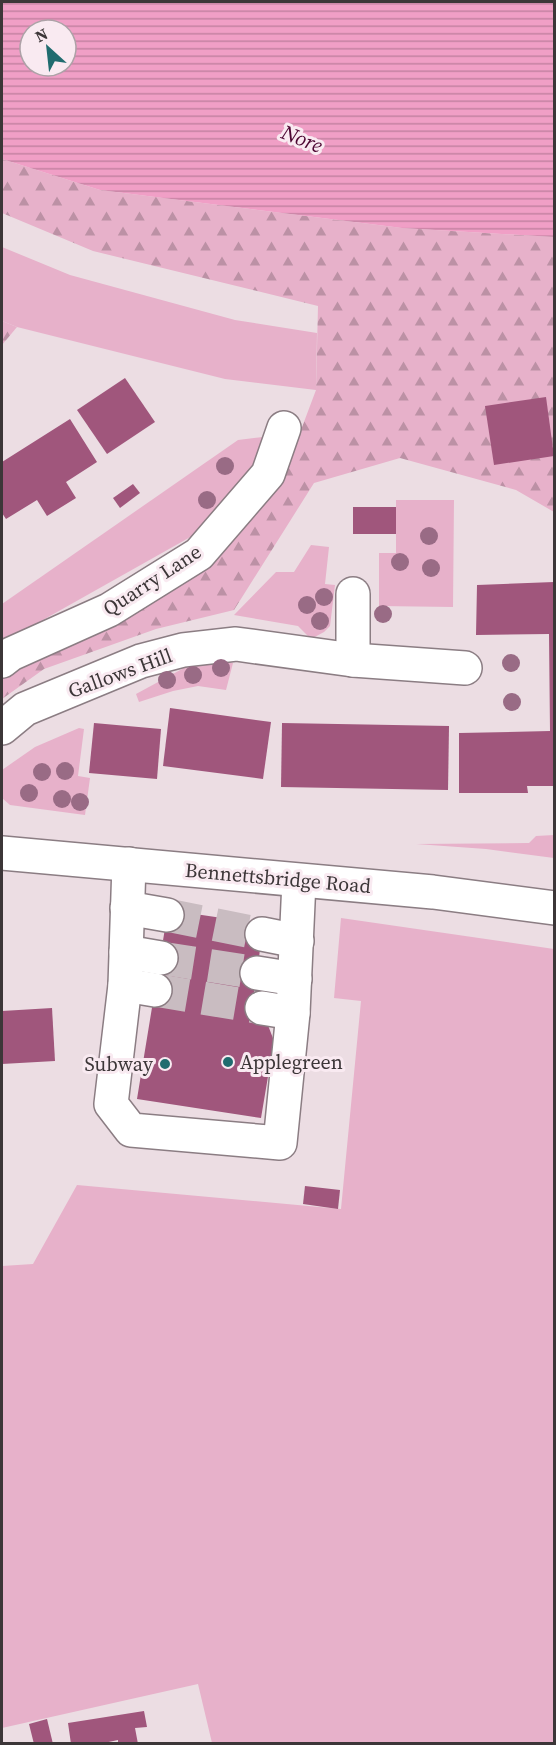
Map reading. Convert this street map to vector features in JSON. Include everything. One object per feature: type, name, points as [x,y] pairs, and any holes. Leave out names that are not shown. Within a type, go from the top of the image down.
[{"type":"street","name":"Quarry Lane","points":[[2,661],[10,654],[109,610],[199,554],[268,474],[284,428]]},
{"type":"street","points":[[353,594],[353,660]]},
{"type":"street","name":"Gallows Hill","points":[[2,728],[25,709],[141,661],[183,650],[236,644],[353,660],[465,668]]},
{"type":"street","name":"Bennettsbridge Road","points":[[2,853],[432,892],[555,908]]},
{"type":"street","points":[[129,864],[126,952],[140,988],[111,1104],[131,1130],[280,1143],[278,1011],[295,979],[299,880]]},
{"type":"street","points":[[127,908],[167,915]]},
{"type":"street","points":[[262,934],[297,941]]},
{"type":"street","points":[[126,952],[161,958]]},
{"type":"street","points":[[258,973],[295,979]]},
{"type":"green space","points":[[2,159],[100,190],[402,228],[554,237],[554,512],[516,490],[400,458],[314,483],[234,610],[156,629],[44,669],[2,699],[2,668],[114,618],[205,570],[284,475],[316,390],[318,306],[93,251],[2,213]]},
{"type":"green space","points":[[2,247],[70,275],[235,320],[317,333],[316,390],[225,379],[17,327],[2,321]]},
{"type":"green space","points":[[2,321],[17,327],[2,345]]},
{"type":"green space","points":[[263,437],[260,471],[217,522],[2,643],[2,604],[238,440]]},
{"type":"green space","points":[[396,500],[454,500],[453,607],[379,606],[379,553],[396,553]]},
{"type":"green space","points":[[311,545],[329,547],[325,584],[335,585],[330,626],[324,632],[311,639],[298,626],[234,615],[276,572],[294,572]]},
{"type":"green space","points":[[214,659],[233,663],[226,690],[198,686],[139,702],[136,694],[195,662]]},
{"type":"green space","points":[[79,728],[84,729],[78,776],[90,778],[85,815],[10,805],[2,798],[2,770],[35,747]]},
{"type":"green space","points":[[554,835],[554,858],[486,849],[416,844],[529,843],[536,836]]},
{"type":"green space","points":[[341,918],[554,949],[554,1743],[212,1743],[198,1684],[2,1728],[2,1266],[33,1264],[77,1185],[341,1209],[361,1001],[334,998]]},
{"type":"water","name":"Nore","points":[[2,2],[554,2],[554,237],[402,228],[100,190],[2,159]]},
{"type":"building","points":[[125,378],[155,422],[107,454],[77,410]]},
{"type":"building","points":[[546,397],[554,456],[494,465],[485,406]]},
{"type":"building","points":[[70,419],[97,462],[66,482],[76,498],[47,516],[37,500],[6,519],[2,513],[2,462]]},
{"type":"building","points":[[133,484],[140,493],[120,508],[113,498]]},
{"type":"building","points":[[353,507],[396,507],[396,534],[353,534]]},
{"type":"building","points":[[554,582],[554,786],[527,786],[528,793],[459,793],[459,733],[550,731],[549,634],[476,635],[477,585]]},
{"type":"building","points":[[170,708],[271,722],[263,779],[163,766]]},
{"type":"building","points":[[94,723],[161,729],[157,779],[89,773]]},
{"type":"building","points":[[282,723],[449,726],[448,790],[281,787]]},
{"type":"building","points":[[168,910],[263,924],[255,991],[274,1041],[261,1118],[137,1099]]},
{"type":"building","points":[[52,1008],[55,1061],[2,1064],[2,1011]]},
{"type":"building","points":[[305,1186],[340,1190],[338,1209],[303,1204]]},
{"type":"building","points":[[144,1711],[147,1727],[135,1728],[138,1744],[118,1744],[118,1740],[99,1744],[71,1744],[68,1723]]},
{"type":"building","points":[[47,1719],[53,1744],[34,1744],[29,1724]]},
{"type":"tunnel","points":[[167,915],[262,934]]},
{"type":"tunnel","points":[[161,958],[257,973]]},
{"type":"tunnel","points":[[155,990],[262,1008]]},
{"type":"place","name":"Applegreen","points":[[228,1062]]},
{"type":"place","name":"Subway","points":[[165,1064]]}]
